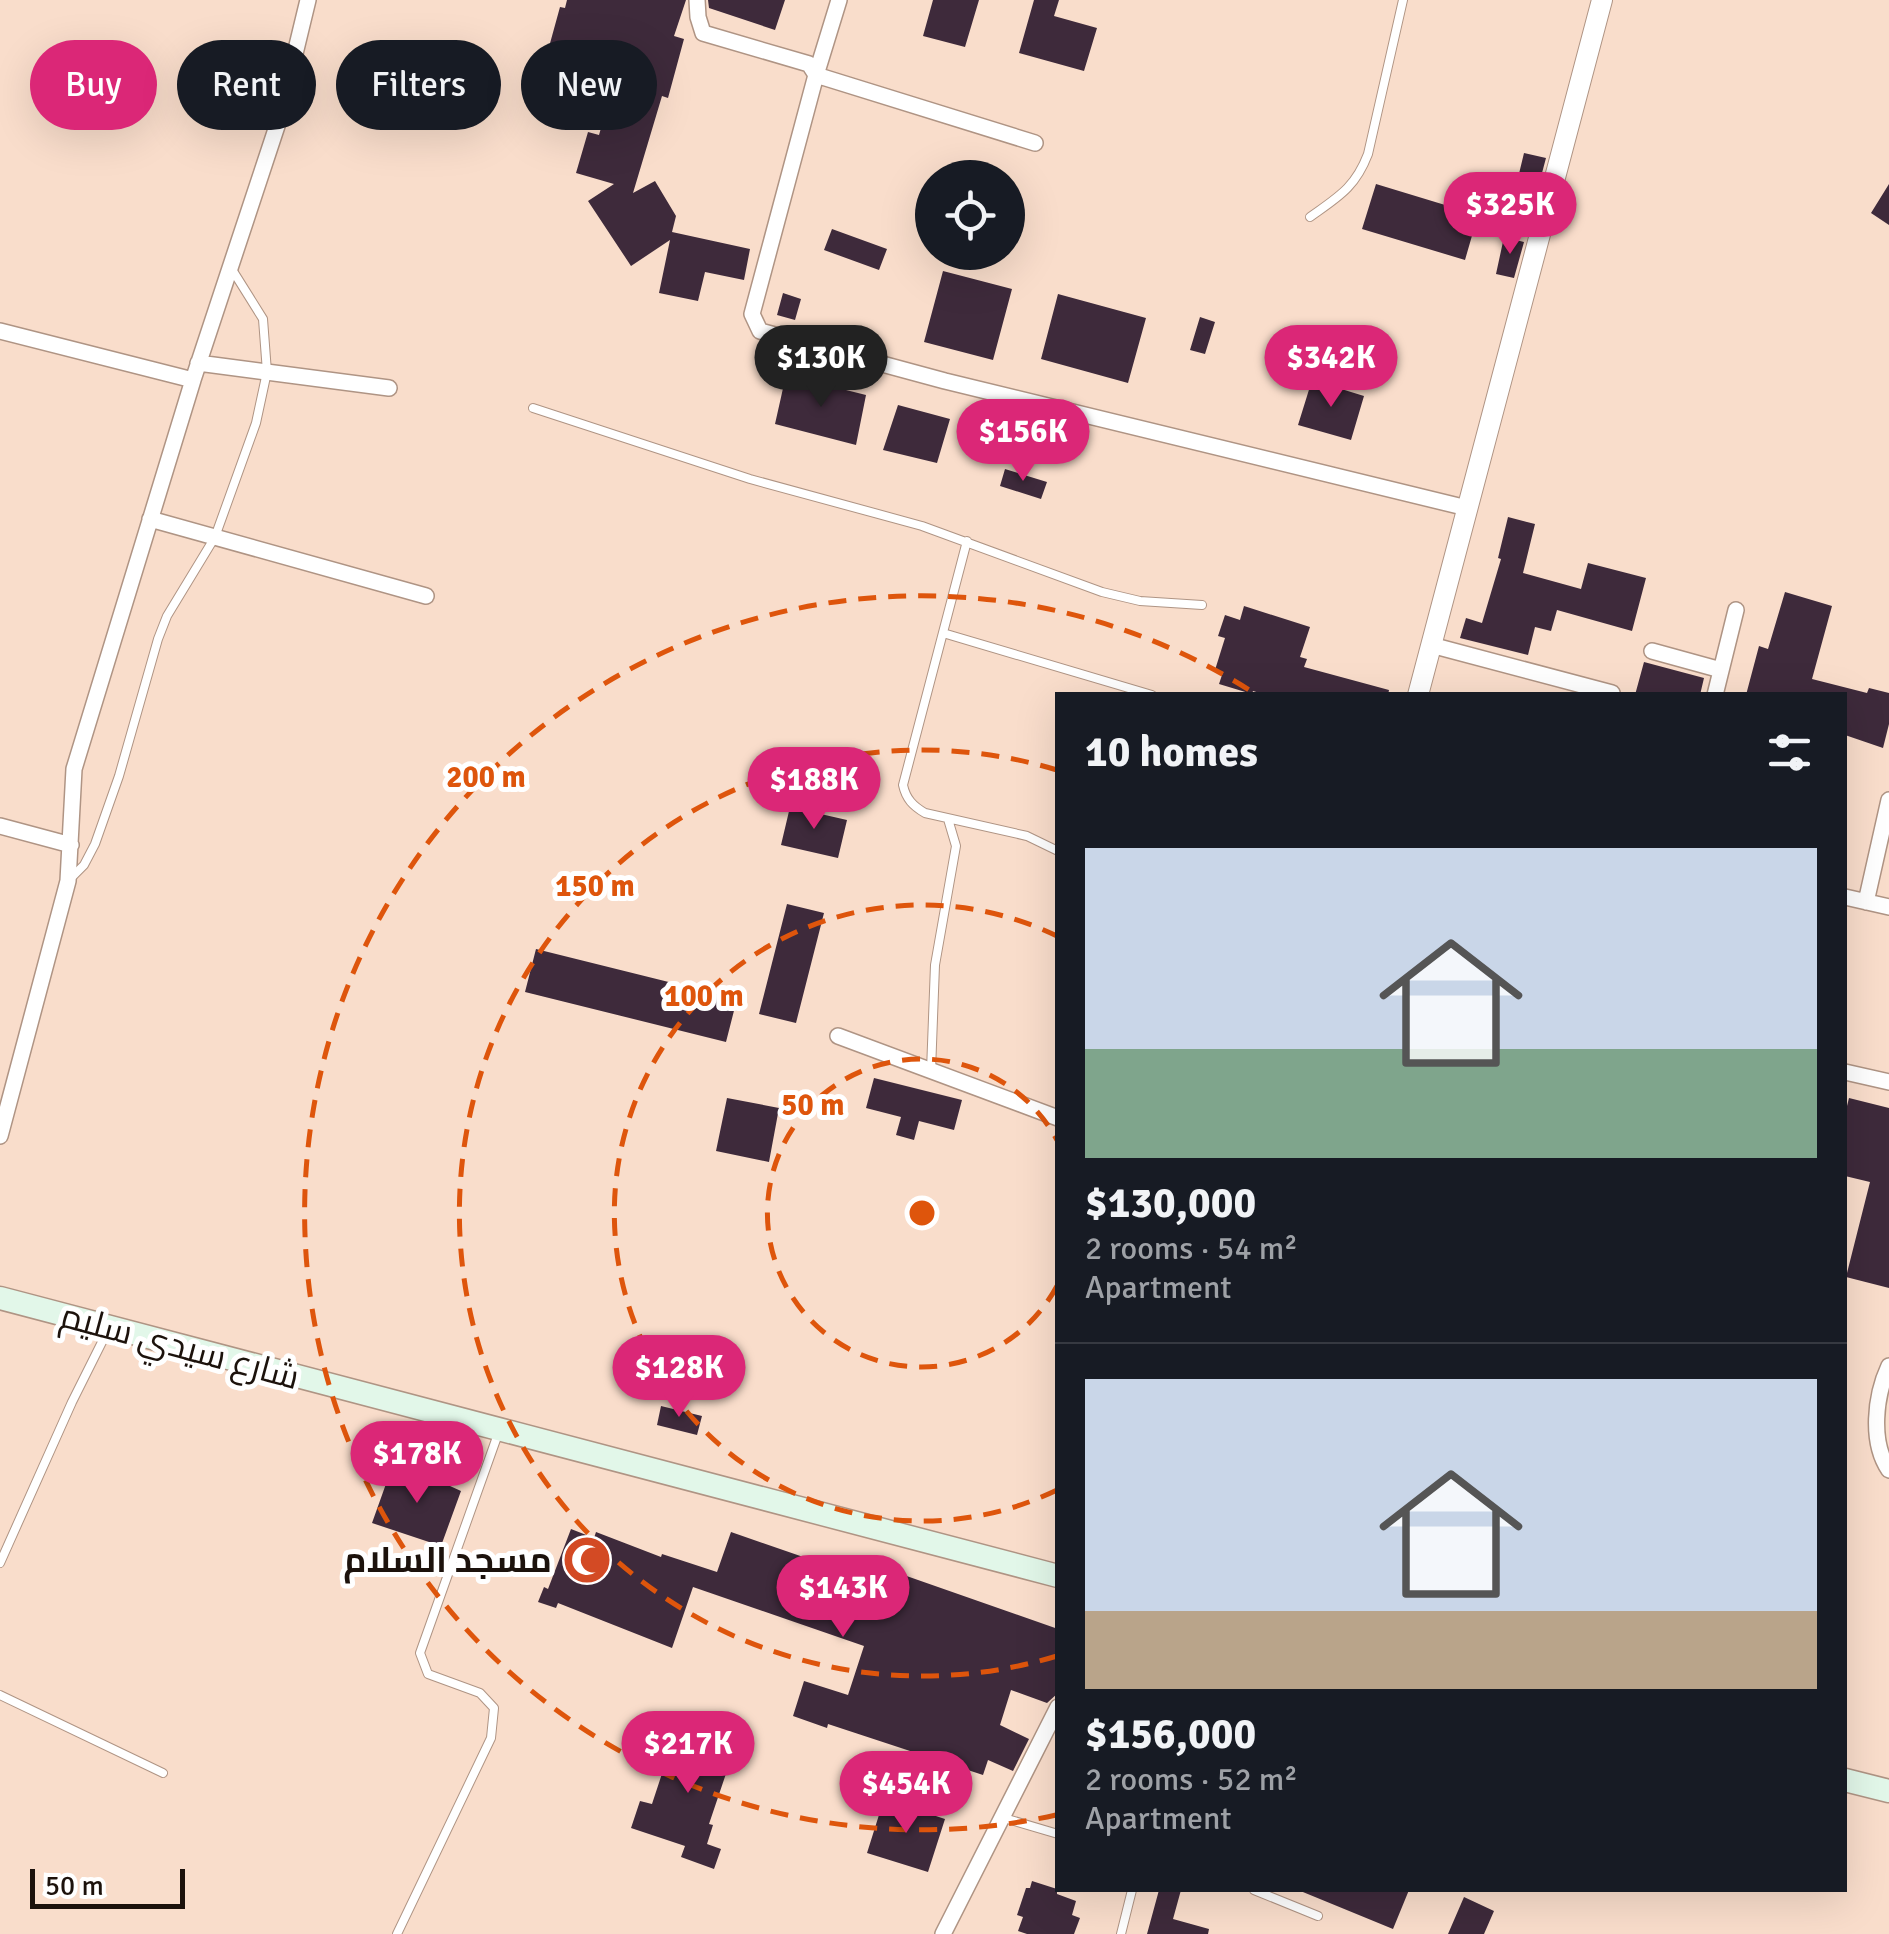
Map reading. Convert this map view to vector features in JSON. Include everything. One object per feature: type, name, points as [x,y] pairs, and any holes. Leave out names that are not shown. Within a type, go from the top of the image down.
[{"type":"main road","name":"شارع سيدي سليم","points":[[0,1298],[1055,1575]]},
{"type":"main road","points":[[1847,1780],[1889,1791]]},
{"type":"street","points":[[0,1136],[68,881],[74,769],[195,371],[279,120],[308,0]]},
{"type":"street","points":[[697,0],[703,33],[809,64],[816,75],[1035,143]]},
{"type":"street","points":[[839,0],[752,314],[760,331],[1467,508]]},
{"type":"street","points":[[1419,692],[1602,0]]},
{"type":"street","points":[[0,331],[195,371],[268,372],[389,388]]},
{"type":"street","points":[[150,519],[426,596]]},
{"type":"street","points":[[1716,692],[1736,610]]},
{"type":"street","points":[[1431,645],[1608,692]]},
{"type":"street","points":[[1652,652],[1721,670]]},
{"type":"street","points":[[1866,902],[1889,800]]},
{"type":"street","points":[[0,826],[71,845]]},
{"type":"street","points":[[1847,898],[1889,908]]},
{"type":"street","points":[[838,1036],[1055,1117]]},
{"type":"street","points":[[1847,1072],[1889,1082]]},
{"type":"street","points":[[1889,1366],[1878,1401],[1878,1441],[1889,1470]]},
{"type":"street","points":[[943,1934],[1055,1713]]},
{"type":"lane","points":[[1310,218],[1359,176],[1403,0]]},
{"type":"lane","points":[[68,881],[84,865],[95,844],[168,616],[215,537],[256,423],[268,372],[263,319],[230,267]]},
{"type":"lane","points":[[533,408],[734,474],[922,526],[1102,592],[1140,601],[1202,605]]},
{"type":"lane","points":[[968,541],[903,785],[912,806],[948,819],[1027,836],[1055,850]]},
{"type":"lane","points":[[943,633],[1142,692]]},
{"type":"lane","points":[[931,1071],[935,965],[956,846],[948,819]]},
{"type":"lane","points":[[0,1563],[109,1328]]},
{"type":"lane","points":[[397,1934],[491,1738],[494,1708],[480,1693],[428,1674],[420,1653],[500,1430]]},
{"type":"lane","points":[[0,1694],[163,1772]]},
{"type":"lane","points":[[1004,1818],[1055,1833]]},
{"type":"lane","points":[[1121,1934],[1132,1892]]},
{"type":"lane","points":[[1259,1892],[1318,1916]]},
{"type":"building","points":[[567,0],[686,0],[674,36],[684,39],[668,98],[662,96],[657,113],[657,40],[551,40],[560,7],[565,8]]},
{"type":"building","points":[[708,0],[785,0],[775,30],[709,8]]},
{"type":"building","points":[[933,0],[979,0],[965,47],[923,36]]},
{"type":"building","points":[[1034,0],[1059,0],[1054,16],[1097,28],[1084,71],[1019,53]]},
{"type":"building","points":[[600,130],[652,130],[633,193],[655,181],[676,216],[672,232],[750,249],[744,280],[705,272],[698,301],[659,293],[670,240],[631,266],[588,201],[614,184],[576,173],[588,132],[599,135]]},
{"type":"building","points":[[1524,153],[1546,158],[1538,188],[1517,182]]},
{"type":"building","points":[[1376,184],[1478,215],[1465,260],[1362,229]]},
{"type":"building","points":[[1889,184],[1889,225],[1871,213]]},
{"type":"building","points":[[832,229],[887,249],[879,270],[824,250]]},
{"type":"building","points":[[1504,237],[1524,242],[1514,278],[1496,274]]},
{"type":"building","points":[[943,271],[1012,289],[993,360],[924,342]]},
{"type":"building","points":[[783,293],[801,299],[795,320],[777,315]]},
{"type":"building","points":[[1058,294],[1146,318],[1128,383],[1041,359]]},
{"type":"building","points":[[1200,317],[1215,322],[1205,354],[1190,350]]},
{"type":"building","points":[[786,375],[866,395],[856,445],[775,424]]},
{"type":"building","points":[[1312,380],[1364,396],[1351,440],[1298,425]]},
{"type":"building","points":[[898,405],[950,419],[937,463],[883,450]]},
{"type":"building","points":[[1005,469],[1047,482],[1041,499],[1000,486]]},
{"type":"building","points":[[1508,517],[1535,524],[1523,573],[1581,589],[1588,563],[1646,578],[1632,631],[1557,610],[1551,631],[1535,627],[1528,655],[1460,638],[1466,618],[1482,623],[1501,559],[1498,558]]},
{"type":"building","points":[[1785,592],[1832,606],[1812,679],[1867,693],[1869,688],[1889,693],[1889,724],[1883,748],[1847,736],[1847,692],[1747,692],[1759,646],[1768,649]]},
{"type":"building","points":[[1244,606],[1310,627],[1300,657],[1307,659],[1304,667],[1389,692],[1245,692],[1219,684],[1223,672],[1215,670],[1225,638],[1218,636],[1225,615],[1240,620]]},
{"type":"building","points":[[1644,662],[1704,678],[1701,692],[1636,692]]},
{"type":"building","points":[[790,807],[847,820],[838,858],[781,845]]},
{"type":"building","points":[[787,904],[824,913],[796,1023],[759,1014]]},
{"type":"building","points":[[536,949],[737,999],[726,1042],[525,992]]},
{"type":"building","points":[[874,1078],[962,1100],[954,1130],[919,1121],[914,1140],[896,1135],[901,1117],[866,1108]]},
{"type":"building","points":[[727,1098],[779,1108],[769,1162],[716,1151]]},
{"type":"building","points":[[1849,1098],[1889,1108],[1889,1288],[1847,1277],[1870,1182],[1847,1176]]},
{"type":"building","points":[[661,1406],[702,1416],[697,1435],[657,1425]]},
{"type":"building","points":[[392,1467],[417,1471],[461,1491],[441,1546],[372,1523]]},
{"type":"building","points":[[571,1529],[594,1538],[596,1532],[661,1557],[662,1554],[717,1572],[731,1532],[893,1588],[898,1573],[1055,1628],[1055,1696],[1047,1703],[1011,1690],[1000,1725],[1029,1739],[1013,1771],[988,1760],[983,1775],[793,1716],[804,1681],[848,1695],[864,1646],[693,1587],[672,1648],[558,1603],[556,1608],[538,1602],[544,1587],[548,1589]]},
{"type":"building","points":[[677,1728],[735,1747],[709,1824],[713,1825],[707,1844],[721,1849],[714,1869],[681,1857],[685,1846],[631,1828],[640,1801],[652,1804]]},
{"type":"building","points":[[884,1799],[945,1819],[928,1872],[867,1853]]},
{"type":"building","points":[[1032,1881],[1076,1901],[1072,1915],[1080,1918],[1074,1934],[1018,1931],[1023,1917],[1017,1915],[1026,1888],[1030,1888]]},
{"type":"building","points":[[1158,1892],[1180,1892],[1173,1919],[1209,1929],[1208,1934],[1147,1934]]},
{"type":"building","points":[[1303,1892],[1408,1892],[1393,1929]]},
{"type":"building","points":[[1464,1897],[1494,1911],[1484,1934],[1448,1934]]},
{"type":"place","name":"مسجد السلام","points":[[587,1560]]}]
